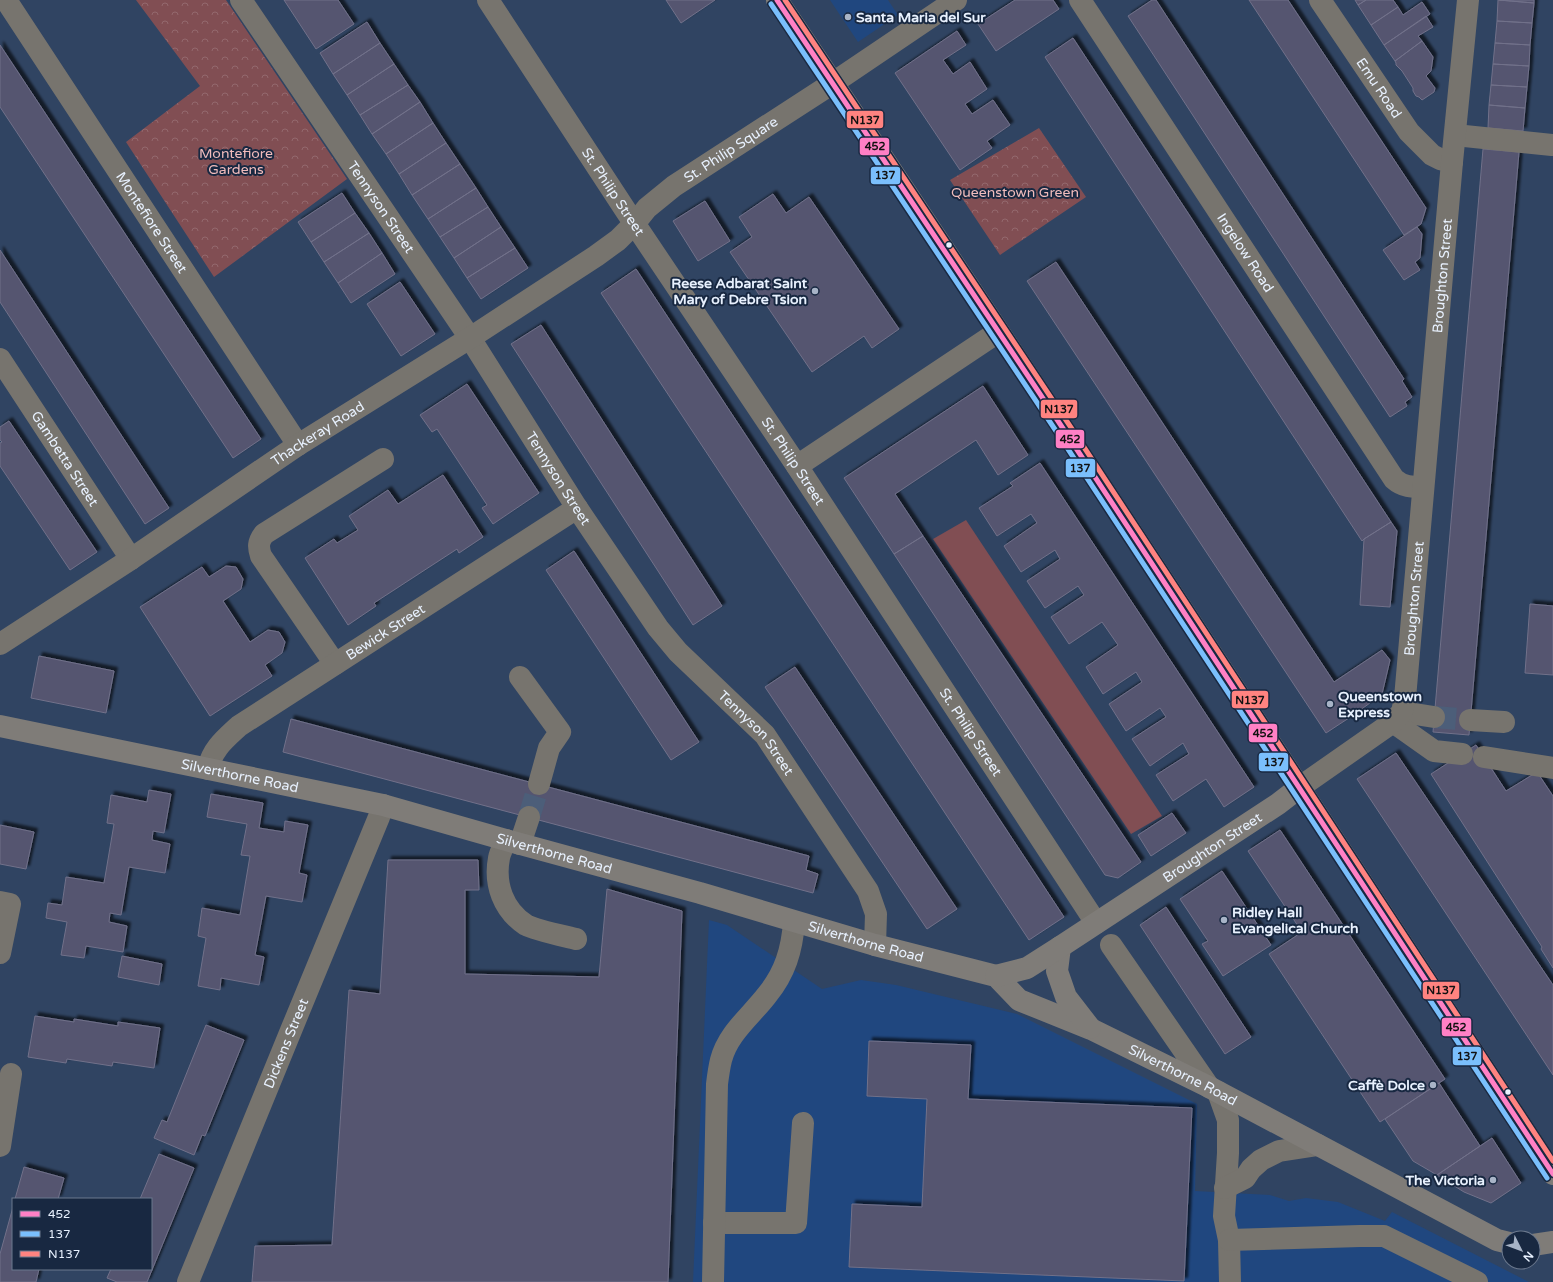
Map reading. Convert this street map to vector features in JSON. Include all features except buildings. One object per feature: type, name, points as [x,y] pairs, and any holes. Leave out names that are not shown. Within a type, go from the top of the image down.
[{"type":"main road","points":[[777,0],[1300,787],[1553,1174]]},
{"type":"main road","name":"Silverthorne Road","points":[[0,726],[383,805],[700,893],[794,922],[996,976],[1019,1000],[1091,1029],[1213,1090],[1501,1241]]},
{"type":"main road","name":"Broughton Street","points":[[996,976],[1027,968],[1060,948],[1278,804],[1300,787]]},
{"type":"main road","name":"Silverthorne Road","points":[[1060,948],[1057,971],[1066,997],[1091,1029]]},
{"type":"main road","points":[[1541,1244],[1553,1242]]},
{"type":"street","name":"Montefiore Street","points":[[6,0],[298,445]]},
{"type":"street","name":"Tennyson Street","points":[[241,0],[470,338],[577,508],[658,628],[678,652],[765,735],[868,891],[876,914],[875,944]]},
{"type":"street","name":"St. Philip Street","points":[[488,0],[797,466],[1096,923]]},
{"type":"street","name":"St. Philip Square","points":[[635,223],[647,208],[674,186],[833,83],[956,0]]},
{"type":"street","name":"Ingelow Road","points":[[1080,0],[1394,479],[1400,484],[1411,487],[1423,487]]},
{"type":"street","name":"Emu Road","points":[[1320,0],[1409,132],[1432,155],[1452,162]]},
{"type":"street","name":"Broughton Street","points":[[1300,787],[1398,717],[1405,698],[1452,162],[1456,135],[1468,0]]},
{"type":"street","points":[[1456,135],[1552,145]]},
{"type":"street","name":"Thackeray Road","points":[[0,644],[131,559],[298,445],[470,338],[596,256],[618,240],[635,223]]},
{"type":"street","points":[[797,466],[998,332]]},
{"type":"street","name":"Gambetta Street","points":[[0,359],[131,559]]},
{"type":"street","points":[[335,664],[261,556],[258,548],[259,540],[264,534],[383,459]]},
{"type":"street","name":"Bewick Street","points":[[208,769],[210,758],[221,742],[239,726],[577,508]]},
{"type":"street","points":[[520,677],[560,732],[549,748],[539,784]]},
{"type":"street","points":[[1398,717],[1434,717]]},
{"type":"street","points":[[1398,717],[1434,751],[1462,754]]},
{"type":"street","points":[[1470,720],[1504,722]]},
{"type":"street","points":[[1484,757],[1553,768]]},
{"type":"street","name":"Dickens Street","points":[[188,1282],[383,805]]},
{"type":"street","points":[[529,817],[513,842],[499,857],[497,882],[500,894],[513,915],[527,926],[576,939]]},
{"type":"street","points":[[0,902],[10,904],[0,953]]},
{"type":"street","points":[[712,1282],[717,1084],[721,1059],[732,1036],[746,1018],[767,996],[777,981],[792,947],[794,922]]},
{"type":"street","points":[[1111,945],[1213,1090],[1228,1120],[1228,1153],[1224,1216],[1229,1240],[1230,1282]]},
{"type":"street","points":[[0,1145],[11,1074]]},
{"type":"street","points":[[714,1223],[796,1223],[803,1123]]},
{"type":"street","points":[[1225,1188],[1245,1178],[1251,1169],[1261,1160],[1279,1151],[1318,1145]]},
{"type":"street","points":[[1229,1240],[1384,1236],[1476,1282]]},
{"type":"shaded area","points":[[830,0],[888,0],[898,15],[858,42]]},
{"type":"shaded area","points":[[709,920],[727,925],[822,989],[861,980],[896,985],[1017,1014],[1197,1104],[1195,1191],[1270,1195],[1289,1201],[1306,1198],[1338,1202],[1385,1221],[1392,1212],[1501,1268],[1501,1270],[1506,1270],[1529,1282],[693,1282]]},
{"type":"green space","name":"Montefiore Gardens","points":[[136,0],[226,0],[347,179],[214,277],[126,142],[200,86]]},
{"type":"green space","name":"Queenstown Green","points":[[1039,128],[1086,197],[1000,255],[950,180]]},
{"type":"green space","points":[[966,520],[1162,816],[1131,834],[933,539]]},
{"type":"tunnel","points":[[1434,717],[1470,720]]},
{"type":"tunnel","points":[[529,817],[539,784]]},
{"type":"transit line","name":"452","points":[[777,0],[1070,439],[1553,1174]]},
{"type":"transit line","name":"N137","points":[[785,0],[1076,435],[1553,1161]]},
{"type":"transit line","name":"137","points":[[771,4],[1064,443],[1547,1178]]},
{"type":"place","name":"Santa Maria del Sur","points":[[848,17]]},
{"type":"place","name":"Reese Adbarat Saint Mary of Debre Tsion","points":[[815,291]]},
{"type":"place","name":"Queenstown Express","points":[[1330,704]]},
{"type":"place","name":"Ridley Hall Evangelical Church","points":[[1224,920]]},
{"type":"place","name":"Caffè Dolce","points":[[1433,1085]]},
{"type":"place","name":"The Victoria","points":[[1493,1180]]}]
